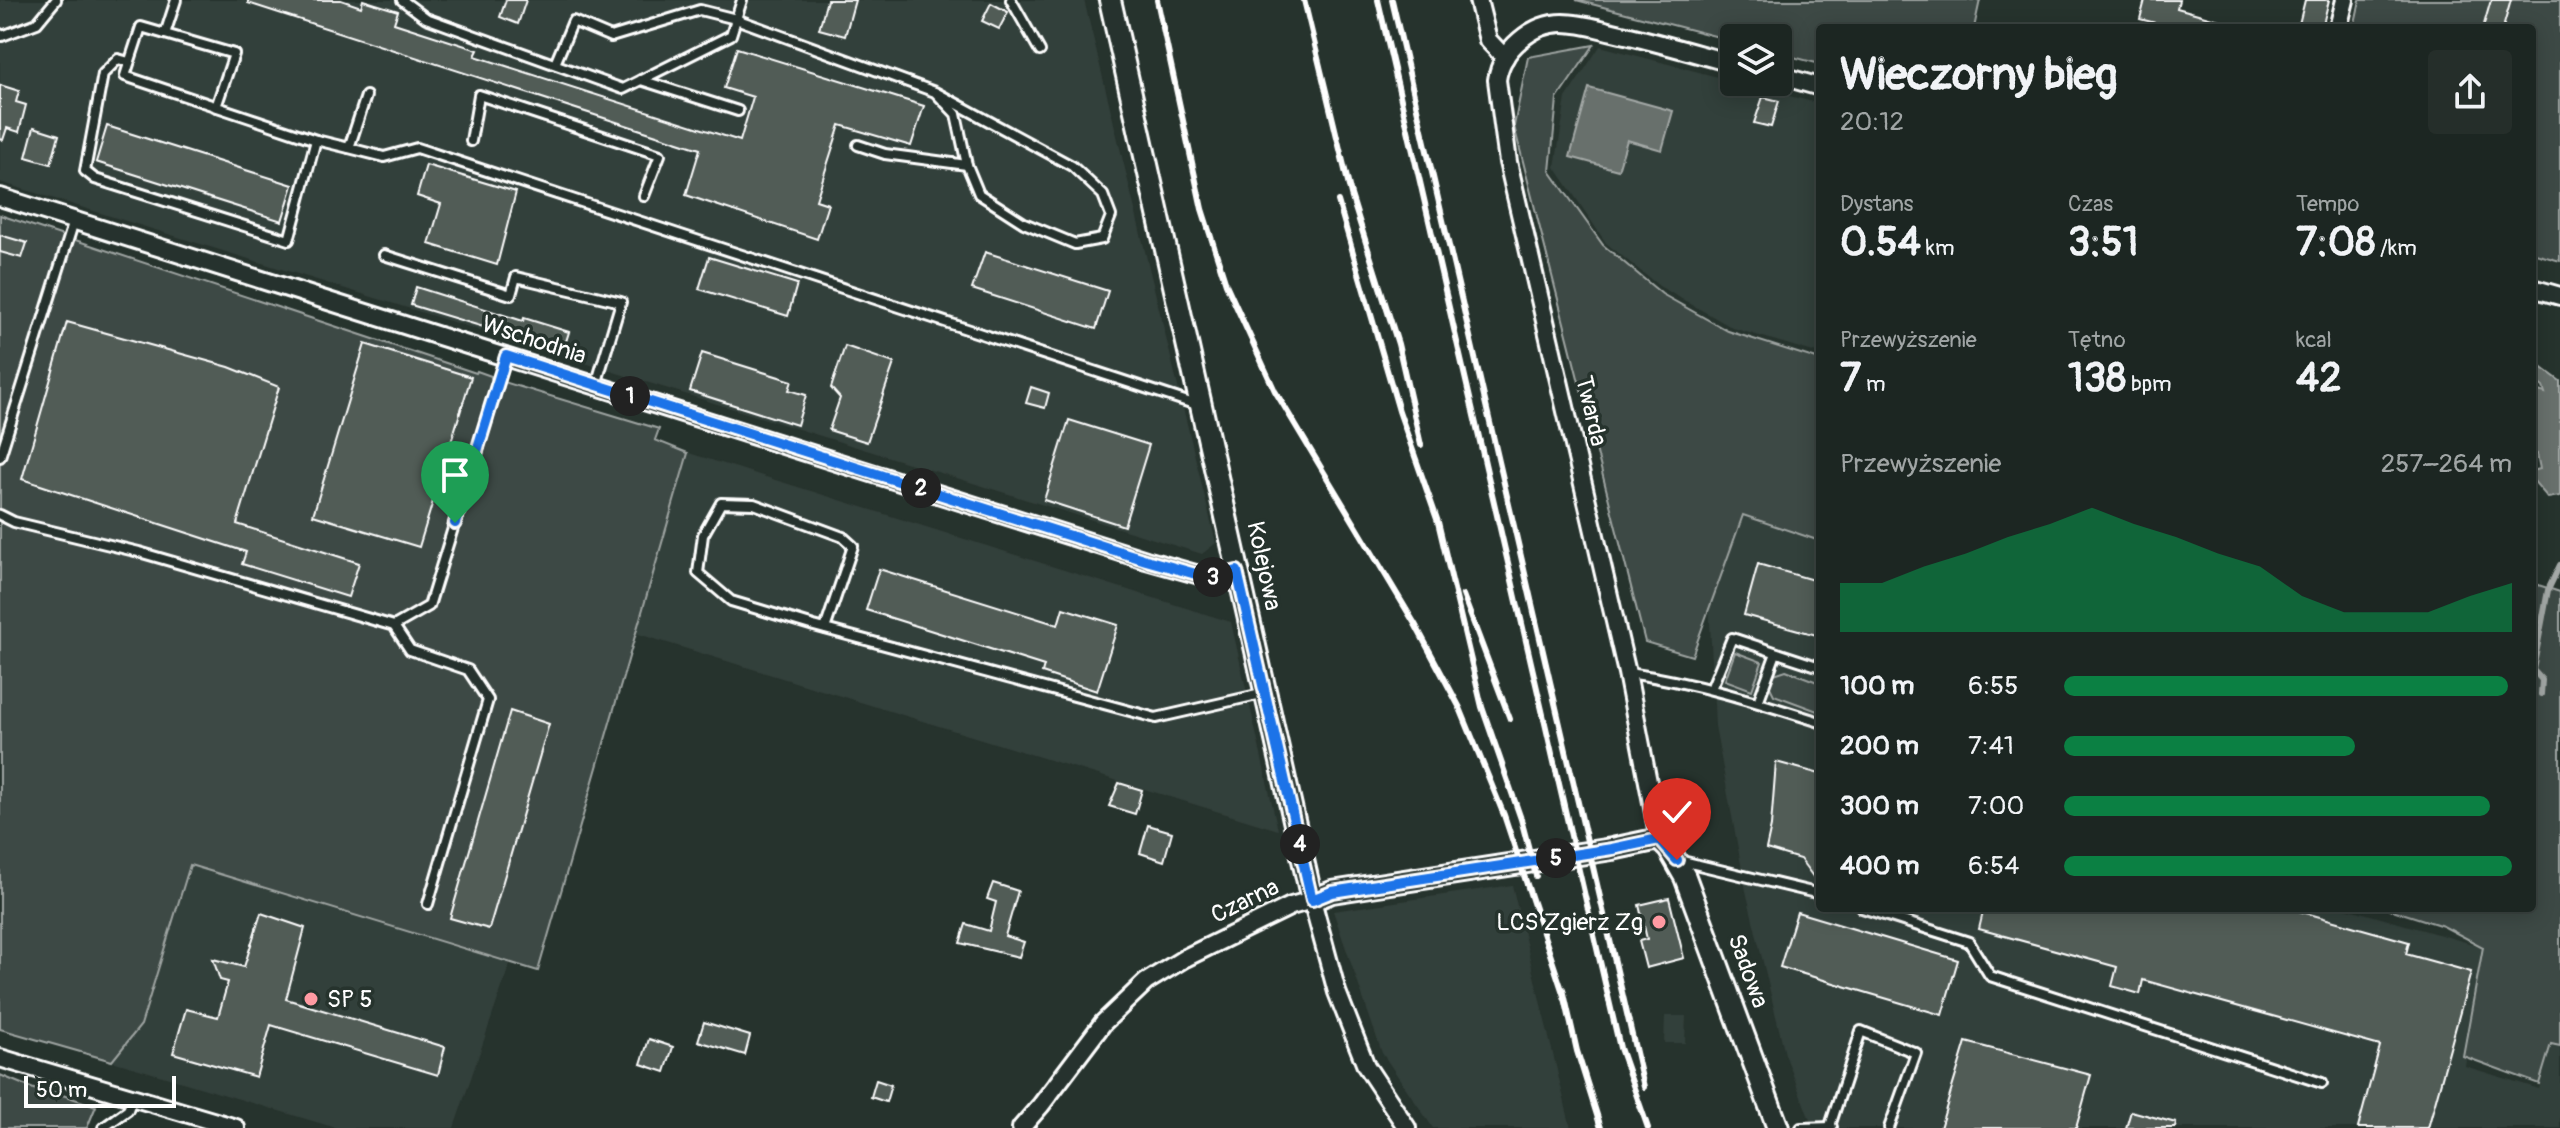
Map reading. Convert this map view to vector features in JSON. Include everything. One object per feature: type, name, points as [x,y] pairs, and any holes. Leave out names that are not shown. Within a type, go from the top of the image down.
[{"type":"street","name":"Kolejowa","points":[[1110,0],[1312,900],[1337,992],[1366,1066],[1407,1128]]},
{"type":"street","points":[[1478,0],[1488,40],[1505,58],[1530,33],[1561,23],[1629,36],[1720,60]]},
{"type":"street","points":[[2339,24],[2345,0]]},
{"type":"street","name":"Twarda","points":[[1505,58],[1497,80],[1508,162],[1627,673],[1659,839]]},
{"type":"street","points":[[1792,79],[1816,86]]},
{"type":"street","name":"Wschodnia","points":[[0,197],[1146,560],[1210,578],[1237,571]]},
{"type":"street","points":[[2536,289],[2560,296]]},
{"type":"street","name":"Sadowa","points":[[1659,839],[1677,860],[1778,1128]]},
{"type":"street","name":"Czarna","points":[[1021,1128],[1103,1023],[1146,982],[1185,958],[1291,906],[1332,892],[1659,839]]},
{"type":"street","points":[[0,1058],[236,1128]]},
{"type":"lane","points":[[0,34],[2,36],[37,23],[56,0]]},
{"type":"lane","points":[[165,34],[176,0]]},
{"type":"lane","points":[[402,0],[426,18],[623,89],[731,35],[742,0]]},
{"type":"lane","points":[[1011,0],[1040,51]]},
{"type":"lane","points":[[555,64],[573,21],[611,37],[700,10],[736,19],[935,92],[959,110],[1072,166],[1103,195],[1111,216],[1102,239],[1075,244],[1024,223],[979,194],[967,165],[959,110]]},
{"type":"lane","points":[[216,107],[234,54],[141,27],[125,76],[216,107],[316,140],[384,157],[417,148],[1202,407]]},
{"type":"lane","points":[[129,62],[118,59],[103,74],[85,171],[95,179],[289,240],[316,140]]},
{"type":"lane","points":[[641,80],[738,111]]},
{"type":"lane","points":[[471,141],[479,95],[660,155],[644,196]]},
{"type":"lane","points":[[349,148],[366,96]]},
{"type":"lane","points":[[858,145],[885,154],[967,165]]},
{"type":"lane","points":[[0,457],[74,220]]},
{"type":"lane","points":[[384,255],[511,295],[516,277],[621,302],[596,385]]},
{"type":"lane","points":[[394,626],[429,606],[506,356]]},
{"type":"lane","points":[[825,629],[853,546],[843,537],[754,504],[721,503],[703,535],[698,573],[731,601],[825,629],[1156,718],[1267,693]]},
{"type":"lane","points":[[0,515],[14,522],[139,552],[394,626],[410,650],[468,670],[488,700],[428,904]]},
{"type":"lane","points":[[1711,689],[1732,638],[1816,666]]},
{"type":"lane","points":[[1758,702],[1776,653]]},
{"type":"lane","points":[[1627,673],[1711,689],[1816,721]]},
{"type":"lane","points":[[1677,860],[1816,893]]},
{"type":"lane","points":[[1875,912],[1969,942],[1990,976],[2322,1083]]},
{"type":"lane","points":[[1801,1128],[1832,1127],[1861,1031],[1916,1053],[1889,1128]]},
{"type":"lane","points":[[103,1128],[128,1110],[133,1096]]},
{"type":"shaded area","points":[[0,0],[1084,0],[1216,543],[1202,554],[0,182]]},
{"type":"shaded area","points":[[1576,0],[1980,0],[1975,24],[1816,24],[1816,63],[1792,57],[1792,24],[1720,24],[1720,37]]},
{"type":"shaded area","points":[[2360,0],[2560,0],[2560,261],[2536,254],[2536,24],[2355,24]]},
{"type":"shaded area","points":[[1594,45],[1557,99],[1550,171],[1603,245],[1662,294],[1728,331],[1816,359],[1816,540],[1743,515],[1692,656],[1645,642],[1514,126],[1528,57]]},
{"type":"shaded area","points":[[1600,46],[1720,78],[1720,96],[1790,96],[1816,103],[1816,353],[1733,328],[1659,286],[1606,243],[1555,167],[1566,98]]},
{"type":"shaded area","points":[[1589,88],[1673,111],[1662,150],[1627,140],[1618,170],[1570,157]]},
{"type":"shaded area","points":[[0,215],[491,378],[659,429],[655,440],[688,453],[538,971],[190,865],[141,1025],[112,1061],[0,1029]]},
{"type":"shaded area","points":[[2536,363],[2560,381],[2560,496],[2548,498],[2536,484],[2536,470],[2540,469],[2536,454],[2536,390],[2545,393],[2536,382]]},
{"type":"shaded area","points":[[689,453],[1231,622],[1278,830],[635,633]]},
{"type":"shaded area","points":[[1704,498],[1816,531],[1816,912],[2360,912],[2483,947],[2465,1066],[2539,1089],[2551,1044],[2560,1046],[2560,1128],[1813,1128],[1785,1054],[1746,891],[1715,726]]},
{"type":"shaded area","points":[[2536,584],[2560,592],[2560,1046],[2551,1044],[2539,1084],[2463,1056],[2483,947],[2443,926],[2399,912],[2536,912]]},
{"type":"shaded area","points":[[1735,652],[1762,662],[1752,690],[1725,680]]},
{"type":"shaded area","points":[[1786,670],[1816,681],[1816,711],[1774,695],[1769,685],[1774,674]]},
{"type":"shaded area","points":[[189,865],[511,961],[454,1128],[336,1128],[112,1061],[141,1025]]},
{"type":"shaded area","points":[[1512,885],[1571,1128],[1433,1128],[1382,1053],[1333,911]]},
{"type":"shaded area","points":[[1665,1016],[1686,1016],[1685,1043],[1664,1043]]},
{"type":"shaded area","points":[[0,1075],[36,1090],[38,1087],[96,1106],[87,1128],[0,1128]]},
{"type":"building","points":[[248,0],[341,0],[361,7],[363,0],[398,11],[394,23],[478,50],[475,56],[740,141],[753,97],[724,88],[737,48],[924,106],[911,146],[840,125],[816,200],[828,204],[817,239],[686,195],[700,149],[248,3]]},
{"type":"building","points":[[506,0],[526,0],[518,24],[500,17]]},
{"type":"building","points":[[827,0],[855,0],[845,36],[819,29]]},
{"type":"building","points":[[2145,0],[2179,0],[2177,8],[2230,24],[2159,24],[2140,19]]},
{"type":"building","points":[[2305,0],[2329,0],[2323,24],[2299,24]]},
{"type":"building","points":[[2491,0],[2511,0],[2504,24],[2484,24]]},
{"type":"building","points":[[991,3],[1008,12],[999,29],[982,21]]},
{"type":"building","points":[[0,85],[19,91],[16,102],[26,105],[19,132],[7,128],[3,140],[0,139]]},
{"type":"building","points":[[1763,97],[1779,101],[1771,127],[1754,123]]},
{"type":"building","points":[[107,126],[293,185],[282,221],[96,162]]},
{"type":"building","points":[[34,127],[59,135],[51,164],[26,157]]},
{"type":"building","points":[[426,165],[516,192],[497,265],[429,244],[441,204],[417,196]]},
{"type":"building","points":[[0,235],[27,243],[22,258],[0,252]]},
{"type":"building","points":[[985,252],[1108,291],[1096,329],[972,289]]},
{"type":"building","points":[[709,257],[797,284],[788,316],[699,289]]},
{"type":"building","points":[[416,287],[523,321],[524,318],[569,332],[563,351],[411,305]]},
{"type":"building","points":[[67,322],[229,367],[279,387],[237,524],[359,563],[348,597],[242,564],[246,552],[22,479]]},
{"type":"building","points":[[365,344],[471,377],[419,547],[313,515]]},
{"type":"building","points":[[845,346],[894,363],[867,442],[829,430],[840,398],[831,388]]},
{"type":"building","points":[[702,353],[792,381],[789,390],[806,395],[797,425],[690,391]]},
{"type":"building","points":[[1031,387],[1049,393],[1045,408],[1026,403]]},
{"type":"building","points":[[1069,420],[1149,445],[1124,526],[1044,500]]},
{"type":"building","points":[[1758,564],[1816,581],[1816,635],[1744,615]]},
{"type":"building","points":[[879,569],[1058,625],[1063,608],[1118,625],[1097,691],[1042,673],[1044,666],[866,610]]},
{"type":"building","points":[[510,711],[549,724],[489,929],[450,918]]},
{"type":"building","points":[[1776,762],[1816,773],[1816,881],[1800,859],[1766,849]]},
{"type":"building","points":[[1119,783],[1142,790],[1135,814],[1109,806]]},
{"type":"building","points":[[1148,825],[1172,832],[1164,861],[1140,853]]},
{"type":"building","points":[[993,883],[1018,891],[1005,936],[1024,942],[1019,957],[960,943],[966,924],[989,931],[996,902],[987,899]]},
{"type":"building","name":"LCS Zgierz Zg","points":[[1669,898],[1684,958],[1646,968],[1639,941],[1647,939],[1639,905]]},
{"type":"building","points":[[1797,912],[1958,960],[1942,1015],[1780,967]]},
{"type":"building","points":[[1983,912],[2302,912],[2409,942],[2406,954],[2471,972],[2428,1128],[2358,1128],[2380,1046],[2143,980],[2140,994],[2112,986],[2117,967],[1979,929]]},
{"type":"building","points":[[261,913],[305,928],[286,999],[445,1047],[438,1075],[271,1025],[256,1077],[173,1053],[186,1009],[218,1017],[228,982],[220,980],[213,959],[244,967]]},
{"type":"building","points":[[704,1022],[750,1036],[745,1055],[698,1041]]},
{"type":"building","points":[[649,1039],[673,1047],[665,1072],[641,1064]]},
{"type":"building","points":[[1966,1042],[2091,1075],[2076,1128],[1940,1128]]},
{"type":"building","points":[[876,1080],[891,1085],[886,1102],[871,1097]]},
{"type":"building","points":[[2131,1111],[2176,1123],[2175,1128],[2126,1128]]},
{"type":"waterway","points":[[2536,654],[2548,590],[2560,565]]},
{"type":"waterway","points":[[2536,673],[2542,680],[2541,694]]},
{"type":"railway","points":[[1157,0],[1202,209],[1226,284],[1275,391],[1415,624],[1460,708],[1504,815],[1565,999]]},
{"type":"railway","points":[[1304,0],[1351,195],[1398,344],[1421,445]]},
{"type":"railway","points":[[1378,0],[1620,1048],[1648,1128]]},
{"type":"railway","points":[[1392,0],[1644,1087]]},
{"type":"railway","points":[[1338,201],[1399,411],[1438,522],[1482,707],[1521,819],[1536,876]]},
{"type":"railway","points":[[1463,595],[1510,719]]},
{"type":"railway","points":[[1563,989],[1577,1051],[1601,1128]]},
{"type":"place","name":"LCS Zgierz Zg","points":[[1659,922]]},
{"type":"place","name":"SP 5","points":[[311,999]]},
{"type":"route","points":[[455,523],[506,356],[1146,560],[1210,578],[1237,571],[1312,900],[1332,892],[1659,839],[1677,860]]}]
